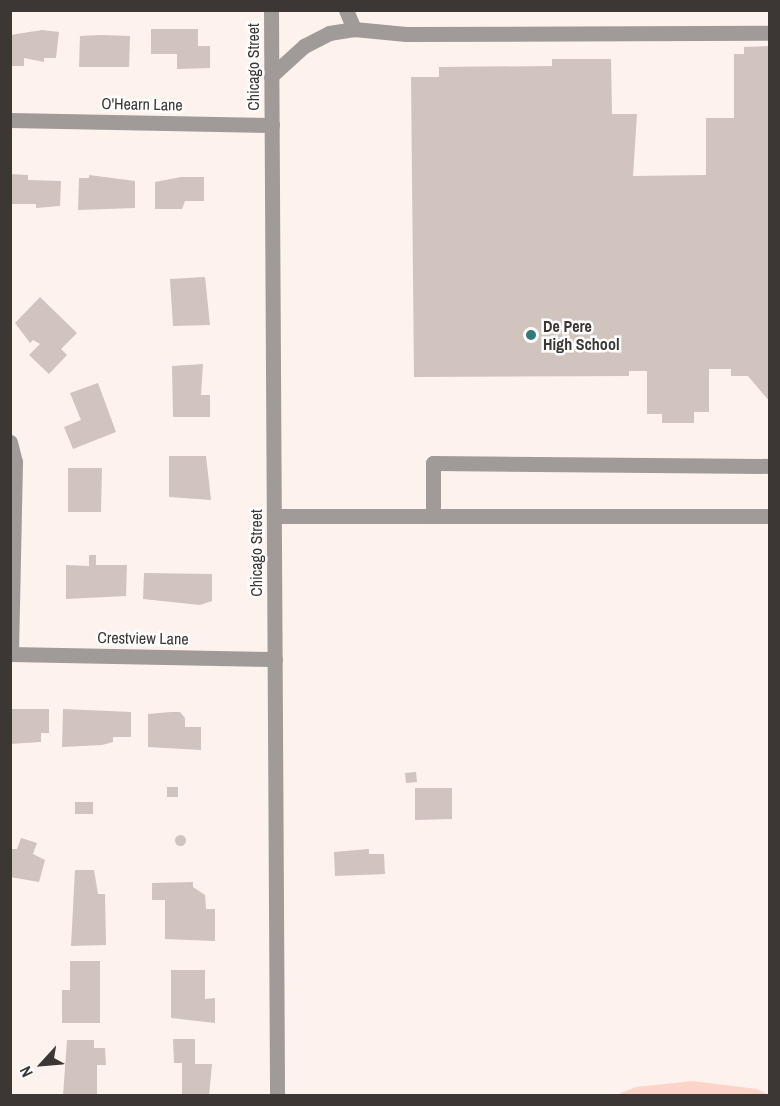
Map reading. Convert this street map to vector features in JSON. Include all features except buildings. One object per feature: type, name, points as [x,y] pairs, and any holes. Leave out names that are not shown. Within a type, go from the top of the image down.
[{"type":"street","name":"Chicago Street","points":[[271,10],[277,1095]]},
{"type":"street","points":[[346,10],[354,29]]},
{"type":"street","points":[[272,76],[304,46],[329,33],[354,29],[406,34],[770,33]]},
{"type":"street","name":"O'Hearn Lane","points":[[10,120],[272,125]]},
{"type":"street","points":[[10,442],[15,462],[11,654]]},
{"type":"street","points":[[433,516],[433,463],[770,466]]},
{"type":"street","points":[[274,516],[770,516]]},
{"type":"street","name":"Crestview Lane","points":[[11,654],[275,659]]},
{"type":"shaded area","points":[[693,1081],[757,1089],[769,1095],[616,1095],[636,1087]]},
{"type":"place","name":"De Pere High School","points":[[531,335]]}]
